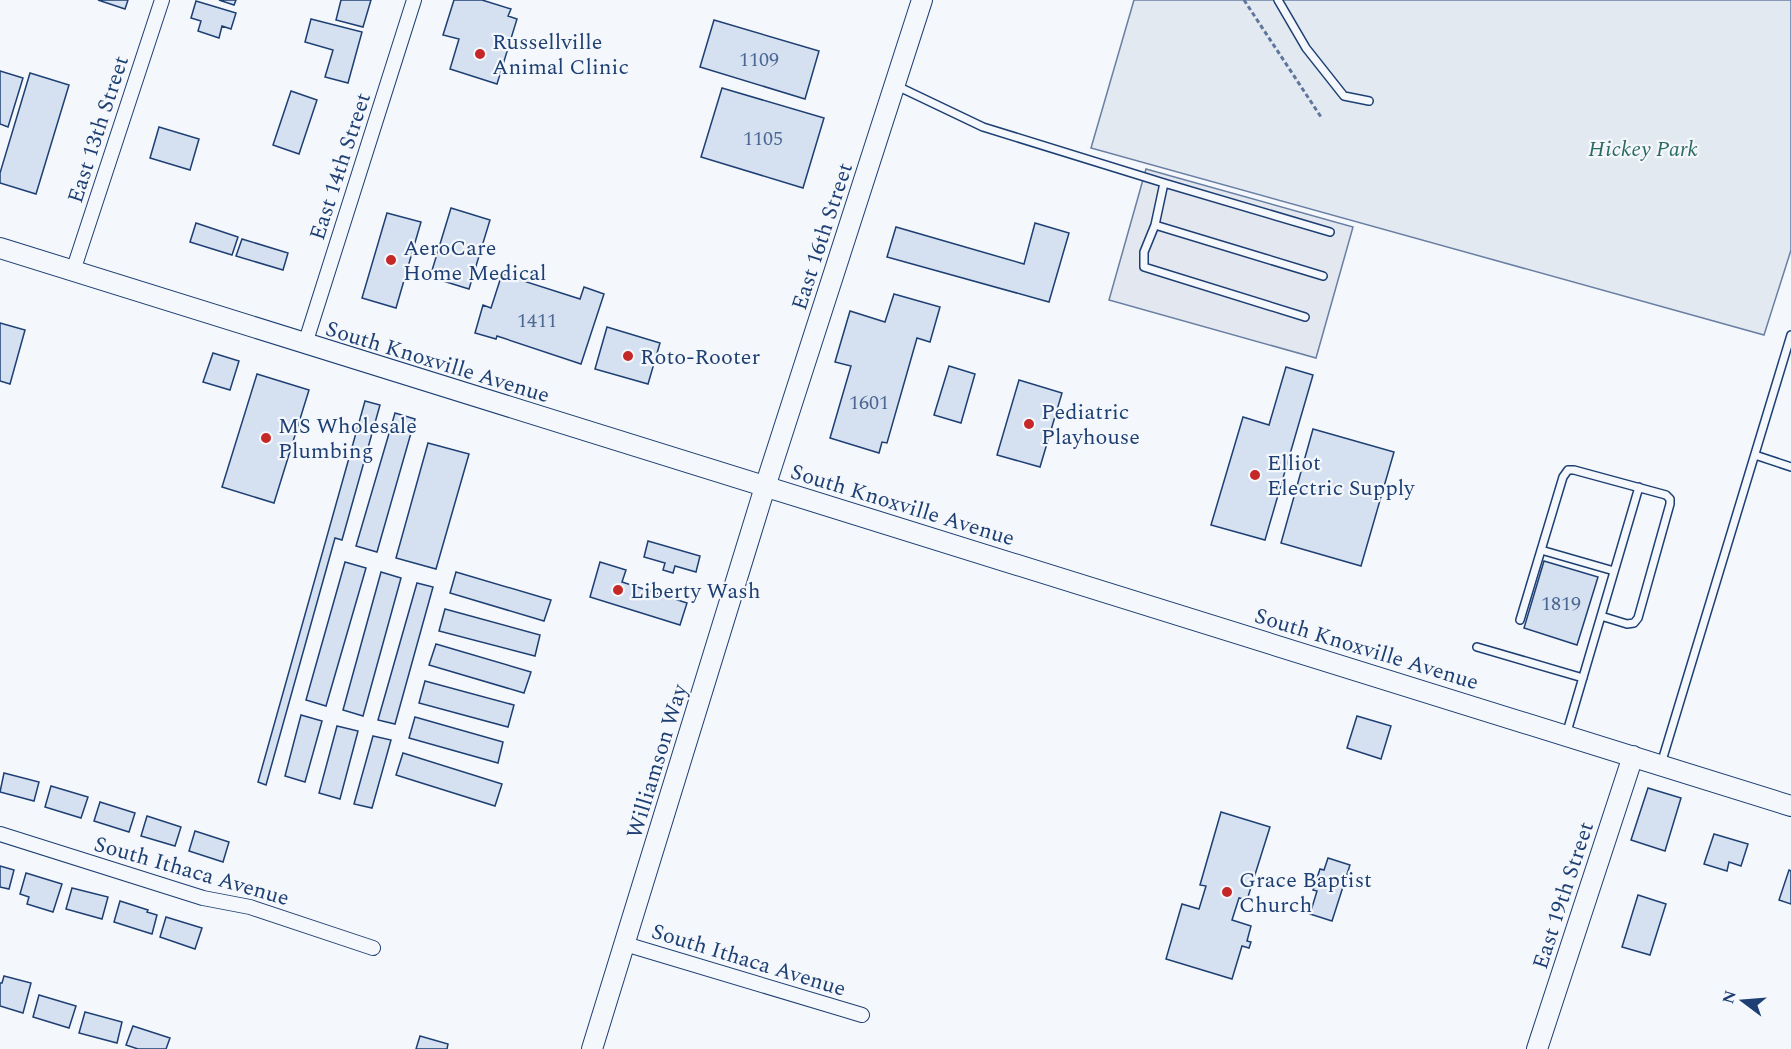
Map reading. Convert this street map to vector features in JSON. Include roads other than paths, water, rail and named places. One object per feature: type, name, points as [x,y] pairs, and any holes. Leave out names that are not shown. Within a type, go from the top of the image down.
[{"type":"main road","name":"East 16th Street","points":[[765,487],[922,0]]},
{"type":"main road","name":"South Knoxville Avenue","points":[[0,248],[1791,806]]},
{"type":"main road","name":"Williamson Way","points":[[592,1049],[765,487]]},
{"type":"main road","name":"East 19th Street","points":[[1537,1049],[1633,756]]},
{"type":"street","name":"East 13th Street","points":[[73,271],[162,0]]},
{"type":"street","name":"East 14th Street","points":[[305,344],[414,0]]},
{"type":"street","name":"South Ithaca Avenue","points":[[0,834],[203,898],[250,907],[372,948]]},
{"type":"street","name":"South Ithaca Avenue","points":[[625,944],[862,1015]]},
{"type":"lane","points":[[1278,0],[1306,48],[1344,96],[1369,101]]},
{"type":"lane","points":[[895,85],[983,127],[1330,232]]},
{"type":"lane","points":[[1164,183],[1155,225],[1144,252],[1144,267],[1305,317]]},
{"type":"lane","points":[[1155,225],[1323,276]]},
{"type":"lane","points":[[1661,765],[1791,335]]},
{"type":"lane","points":[[1782,363],[1791,365]]},
{"type":"lane","points":[[1755,455],[1791,467]]},
{"type":"lane","points":[[1520,620],[1563,477],[1568,470],[1639,487],[1666,495],[1670,499],[1638,618],[1634,623],[1627,624],[1600,616]]},
{"type":"lane","points":[[1566,735],[1639,487]]},
{"type":"lane","points":[[1541,550],[1614,571]]},
{"type":"lane","points":[[1477,647],[1583,678]]},
{"type":"place","name":"Russellville Animal Clinic","points":[[480,54]]},
{"type":"place","name":"AeroCare Home Medical","points":[[391,260]]},
{"type":"place","name":"Roto-Rooter","points":[[628,356]]},
{"type":"place","name":"Pediatric Playhouse","points":[[1029,424]]},
{"type":"place","name":"MS Wholesale Plumbing","points":[[266,438]]},
{"type":"place","name":"Elliot Electric Supply","points":[[1255,475]]},
{"type":"place","name":"Liberty Wash","points":[[618,590]]},
{"type":"place","name":"Grace Baptist Church","points":[[1227,892]]},
{"type":"park label","name":"Hickey Park","points":[[1643,148]]}]
